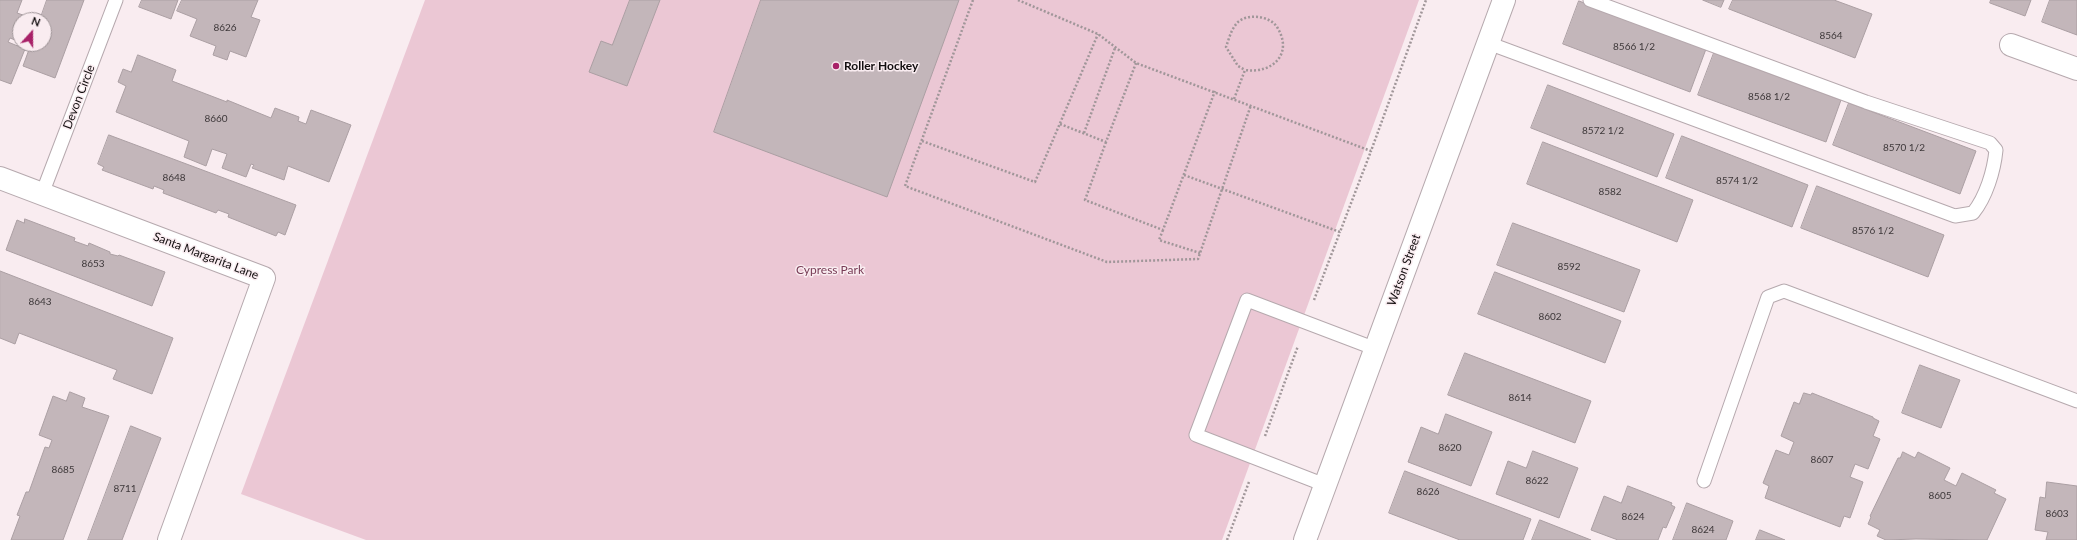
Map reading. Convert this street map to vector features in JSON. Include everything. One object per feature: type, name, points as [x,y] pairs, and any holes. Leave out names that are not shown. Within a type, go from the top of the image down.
[{"type":"street","name":"Watson Street","points":[[1305,540],[1504,0]]},
{"type":"street","points":[[2011,45],[2077,69]]},
{"type":"street","name":"Santa Margarita Lane","points":[[1,180],[264,278],[169,540]]},
{"type":"lane","name":"Devon Circle","points":[[42,194],[116,0]]},
{"type":"lane","points":[[1488,43],[1955,216],[1973,213],[1981,203],[1995,160],[1996,150],[1990,143],[1866,102],[1590,0]]},
{"type":"lane","points":[[1704,481],[1768,297],[1784,291],[2077,401]]},
{"type":"lane","points":[[1325,485],[1196,435],[1247,300],[1376,349]]},
{"type":"path","points":[[973,0],[905,186],[1107,262],[1198,259],[1251,105]]},
{"type":"path","points":[[1018,0],[1098,34],[1136,64],[1371,150]]},
{"type":"path","points":[[1227,540],[1426,0]]},
{"type":"path","points":[[1251,16],[1266,19],[1276,26],[1282,37],[1282,51],[1277,64],[1268,69],[1255,72],[1245,70],[1238,66],[1226,47],[1230,34],[1239,22],[1251,16]]},
{"type":"path","points":[[922,141],[1035,182],[1098,34]]},
{"type":"path","points":[[1084,133],[1115,48]]},
{"type":"path","points":[[1136,64],[1085,200],[1163,230]]},
{"type":"path","points":[[1234,99],[1245,70]]},
{"type":"path","points":[[1200,253],[1159,240],[1215,92]]},
{"type":"path","points":[[1060,124],[1106,142]]},
{"type":"path","points":[[1184,175],[1340,232]]},
{"type":"green space","name":"Cypress Park","points":[[425,0],[1419,0],[1222,540],[366,540],[241,494]]},
{"type":"building","points":[[0,0],[22,0],[17,12],[12,12],[12,39],[10,38],[8,42],[12,44],[12,52],[24,52],[11,84],[0,80]]},
{"type":"building","points":[[47,0],[84,0],[55,78],[23,66],[28,52],[52,52],[52,12],[43,12]]},
{"type":"building","points":[[142,0],[178,0],[171,19],[139,7]]},
{"type":"building","points":[[182,0],[258,0],[251,17],[260,20],[246,57],[230,51],[227,60],[213,55],[216,46],[190,36],[197,19],[177,11]]},
{"type":"building","points":[[630,0],[660,0],[627,86],[589,72],[601,41],[612,45]]},
{"type":"building","name":"Roller Hockey","points":[[761,0],[959,0],[887,197],[714,132]]},
{"type":"building","points":[[1703,0],[1724,0],[1721,7]]},
{"type":"building","points":[[1733,0],[1834,0],[1872,14],[1855,58],[1729,9]]},
{"type":"building","points":[[1991,0],[2031,0],[2025,16],[1990,3]]},
{"type":"building","points":[[2050,0],[2077,0],[2077,35],[2042,22]]},
{"type":"building","points":[[1579,1],[1706,49],[1690,92],[1563,44]]},
{"type":"building","points":[[1714,53],[1841,100],[1826,142],[1698,95]]},
{"type":"building","points":[[138,55],[176,70],[172,81],[227,102],[227,100],[271,118],[275,108],[299,117],[298,121],[306,124],[311,110],[351,125],[329,182],[288,166],[284,180],[252,168],[254,165],[251,164],[246,177],[222,168],[227,154],[212,149],[206,166],[184,157],[189,141],[116,112],[126,86],[118,82],[123,69],[131,72]]},
{"type":"building","points":[[1548,85],[1674,134],[1657,177],[1531,128]]},
{"type":"building","points":[[1849,103],[1976,151],[1960,194],[1833,145]]},
{"type":"building","points":[[109,135],[296,205],[285,235],[278,232],[276,236],[228,217],[229,214],[218,210],[216,213],[163,193],[164,190],[154,186],[153,189],[102,170],[104,167],[98,164]]},
{"type":"building","points":[[1682,136],[1808,185],[1792,227],[1666,178]]},
{"type":"building","points":[[1543,142],[1693,200],[1677,242],[1527,184]]},
{"type":"building","points":[[1817,186],[1944,235],[1928,277],[1801,228]]},
{"type":"building","points":[[25,219],[75,238],[74,241],[88,246],[89,243],[110,252],[110,254],[119,255],[165,272],[152,306],[6,250],[17,220],[24,223]]},
{"type":"building","points":[[1513,223],[1640,270],[1624,312],[1497,265]]},
{"type":"building","points":[[0,271],[173,338],[152,394],[113,379],[117,370],[19,333],[15,344],[0,338]]},
{"type":"building","points":[[1495,272],[1621,321],[1605,363],[1478,314]]},
{"type":"building","points":[[1465,353],[1591,401],[1575,443],[1448,395]]},
{"type":"building","points":[[1920,365],[1960,380],[1941,428],[1902,413]]},
{"type":"building","points":[[70,392],[85,398],[82,407],[109,416],[63,540],[11,540],[20,516],[17,515],[26,492],[29,492],[45,447],[49,448],[52,440],[39,435],[53,396],[66,401]]},
{"type":"building","points":[[1804,393],[1811,395],[1812,393],[1873,417],[1879,421],[1873,436],[1880,439],[1868,469],[1855,464],[1850,477],[1863,482],[1850,518],[1844,516],[1840,527],[1765,498],[1769,486],[1763,483],[1776,450],[1789,455],[1794,442],[1781,436],[1794,402],[1799,404]]},
{"type":"building","points":[[1446,414],[1492,432],[1471,486],[1408,462],[1421,427],[1438,434]]},
{"type":"building","points":[[131,426],[161,438],[122,540],[88,540]]},
{"type":"building","points":[[1533,451],[1578,468],[1559,518],[1496,494],[1508,461],[1526,468]]},
{"type":"building","points":[[1903,452],[1915,458],[1918,452],[1950,468],[1944,480],[1956,486],[1962,473],[1996,490],[1994,493],[2006,499],[1987,540],[1886,540],[1877,536],[1880,530],[1868,524],[1871,517],[1870,516],[1898,458],[1900,458]]},
{"type":"building","points":[[1405,471],[1531,519],[1523,540],[1460,540],[1389,513]]},
{"type":"building","points":[[2047,482],[2077,486],[2077,540],[2046,540],[2048,532],[2035,530],[2040,497],[2045,498]]},
{"type":"building","points":[[1628,486],[1672,503],[1671,505],[1675,507],[1666,528],[1663,527],[1658,540],[1618,540],[1591,530],[1604,496],[1621,503]]},
{"type":"building","points":[[1687,503],[1733,521],[1726,540],[1673,540]]},
{"type":"building","points":[[1540,520],[1591,540],[1532,540]]},
{"type":"building","points":[[1760,530],[1785,540],[1756,540]]},
{"type":"place","name":"Roller Hockey","points":[[836,66]]}]
